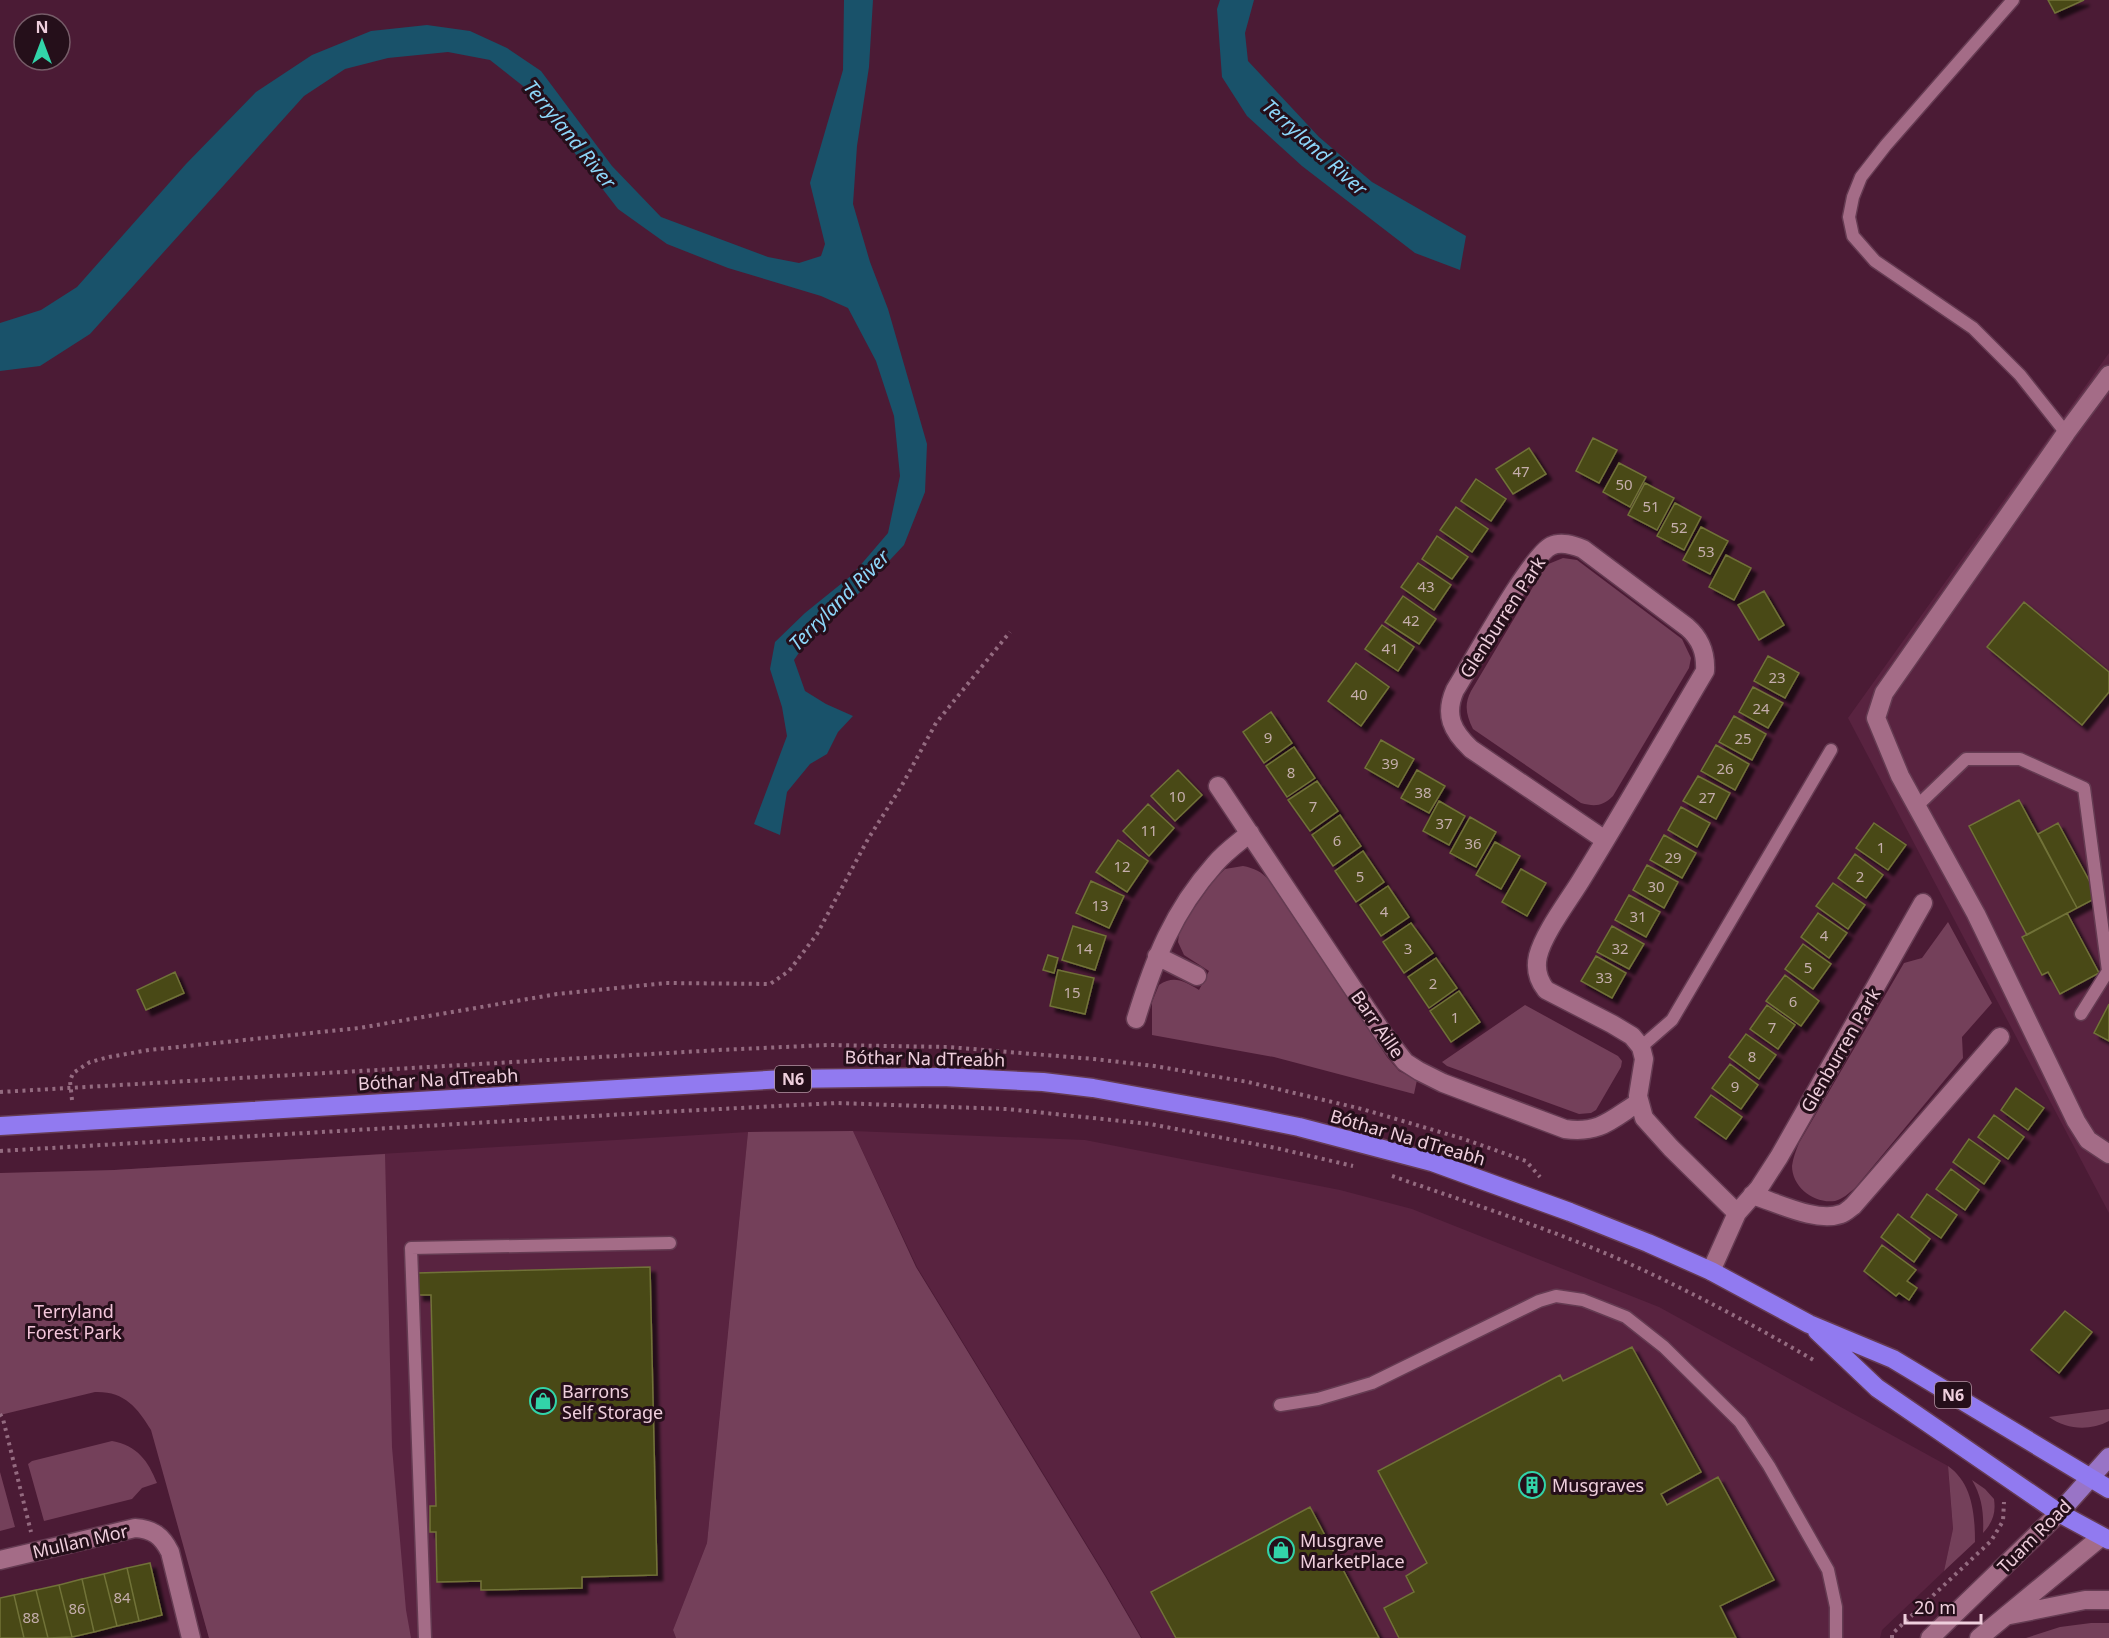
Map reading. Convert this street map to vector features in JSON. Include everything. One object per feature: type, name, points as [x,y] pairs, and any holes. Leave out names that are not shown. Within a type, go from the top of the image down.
[{"type":"highway","name":"Bóthar Na dTreabh","points":[[0,1126],[784,1079],[942,1077],[1043,1082],[1120,1092],[1299,1127],[1432,1162],[1648,1243],[1711,1271],[1809,1324],[1893,1359],[2109,1489]]},
{"type":"highway","name":"Bóthar Na dTreabh","points":[[1809,1324],[1877,1388],[2059,1513],[2106,1535]]},
{"type":"main road","name":"Tuam Road","points":[[2059,1513],[2109,1457]]},
{"type":"street","points":[[2106,386],[2066,433],[1884,693],[1876,718],[1900,776],[1976,914],[2076,1120],[2088,1140],[2109,1154]]},
{"type":"street","name":"Glenburren Park","points":[[1605,840],[1471,749],[1457,736],[1451,715],[1449,704],[1455,690],[1532,564],[1550,546],[1563,544],[1583,549],[1696,634],[1706,658],[1705,671],[1605,840],[1542,944],[1537,959],[1537,974],[1546,990],[1632,1036],[1641,1047]]},
{"type":"street","name":"Barr Aille","points":[[1218,786],[1384,1035],[1405,1062],[1443,1083],[1565,1130],[1581,1132],[1603,1126],[1639,1102]]},
{"type":"street","points":[[1136,1019],[1157,956],[1180,909],[1217,861],[1250,833]]},
{"type":"street","name":"Glenburren Park","points":[[1711,1271],[1737,1213],[1758,1188],[1779,1156],[1923,903]]},
{"type":"street","points":[[1157,956],[1197,976]]},
{"type":"street","points":[[1752,1195],[1805,1212],[1829,1216],[1843,1214],[1853,1206],[2000,1037]]},
{"type":"street","points":[[1641,1047],[1644,1059],[1638,1096],[1644,1118],[1671,1149],[1737,1213]]},
{"type":"street","name":"Tuam Road","points":[[1930,1638],[2059,1513]]},
{"type":"street","name":"Mullan Mor","points":[[0,1560],[135,1528],[152,1531],[166,1542],[170,1552],[191,1638]]},
{"type":"street","points":[[1979,1638],[2106,1535]]},
{"type":"street","points":[[2007,1616],[2085,1600],[2109,1600]]},
{"type":"lane","points":[[2013,0],[1886,145],[1861,177],[1853,197],[1849,217],[1853,236],[1875,261],[1973,328],[2020,375],[2066,433]]},
{"type":"lane","points":[[1641,1047],[1672,1020],[1831,750]]},
{"type":"lane","points":[[1917,806],[1966,759],[2020,759],[2084,788],[2108,971],[2081,1014]]},
{"type":"lane","points":[[425,1638],[411,1248],[670,1243]]},
{"type":"lane","points":[[1280,1406],[1318,1399],[1372,1383],[1539,1301],[1556,1296],[1583,1300],[1626,1317],[1664,1347],[1740,1422],[1769,1466],[1828,1570],[1836,1606],[1836,1638]]},
{"type":"path","points":[[73,1121],[70,1081],[74,1073],[90,1062],[109,1057],[149,1050],[359,1028],[557,994],[666,982],[770,984],[789,971],[817,934],[868,839],[901,787],[936,723],[1010,632]]},
{"type":"path","points":[[0,1151],[837,1103],[1007,1109],[1150,1124],[1276,1148],[1363,1169]]},
{"type":"path","points":[[1385,1174],[1531,1224],[1640,1269],[1764,1331],[1816,1362]]},
{"type":"path","points":[[0,1414],[27,1516]]},
{"type":"path","points":[[1892,1638],[1892,1635],[1991,1541],[2003,1521],[2005,1504],[2001,1495]]},
{"type":"shaded area","points":[[2109,353],[2109,1213],[1848,718]]},
{"type":"shaded area","points":[[853,1131],[1085,1140],[1340,1190],[1412,1209],[1659,1307],[1948,1466],[1953,1530],[1944,1571],[1882,1630],[1880,1638],[1142,1638],[917,1267]]},
{"type":"shaded area","points":[[748,1132],[707,1543],[673,1630],[676,1638],[209,1638],[186,1553],[114,1170]]},
{"type":"green space","points":[[1563,558],[1577,560],[1682,639],[1691,658],[1689,668],[1613,796],[1598,805],[1581,803],[1473,729],[1467,710],[1467,700],[1471,691],[1546,565]]},
{"type":"green space","points":[[1243,866],[1258,871],[1269,880],[1387,1057],[1399,1071],[1417,1080],[1414,1094],[1274,1057],[1152,1035],[1152,1002],[1159,985],[1169,980],[1179,980],[1199,990],[1209,971],[1184,955],[1178,942],[1182,925],[1214,880],[1225,869]]},
{"type":"green space","points":[[1948,922],[1992,1003],[1962,1037],[1963,1058],[1855,1188],[1835,1201],[1812,1197],[1800,1187],[1793,1174],[1792,1163],[1799,1143],[1904,963],[1922,958]]},
{"type":"green space","points":[[1525,1005],[1618,1056],[1622,1061],[1621,1067],[1596,1110],[1579,1114],[1447,1066],[1442,1062]]},
{"type":"green space","points":[[853,1131],[916,1267],[1141,1638],[676,1638],[673,1630],[707,1543],[748,1132]]},
{"type":"green space","name":"Terryland Forest Park","points":[[385,1154],[392,1447],[406,1610],[411,1638],[209,1638],[151,1430],[135,1408],[114,1394],[95,1392],[0,1415],[0,1173],[114,1170]]},
{"type":"green space","points":[[2109,1409],[2109,1421],[2086,1428],[2063,1425],[2049,1417]]},
{"type":"green space","points":[[112,1441],[129,1447],[141,1456],[157,1483],[142,1488],[132,1499],[44,1521],[28,1464],[32,1461]]},
{"type":"green space","points":[[1948,1466],[1956,1473],[1967,1490],[1973,1510],[1975,1542],[1944,1571],[1953,1529]]},
{"type":"green space","points":[[0,1472],[15,1527],[0,1531]]},
{"type":"green space","points":[[1972,1480],[1994,1499],[1993,1517],[1983,1533],[1982,1505]]},
{"type":"green space","points":[[2109,1623],[2109,1638],[2026,1638],[2060,1627]]},
{"type":"water","name":"Terryland River","points":[[844,0],[873,0],[869,67],[857,146],[853,204],[870,262],[888,309],[927,444],[925,492],[904,545],[859,593],[816,628],[794,660],[805,691],[826,704],[853,716],[838,732],[827,754],[810,764],[787,792],[780,835],[754,824],[787,736],[782,707],[770,669],[775,642],[805,613],[852,575],[888,533],[900,476],[894,416],[876,361],[848,308],[821,296],[728,268],[667,244],[618,209],[523,86],[490,60],[448,52],[388,58],[345,69],[304,96],[90,334],[40,366],[0,371],[0,323],[41,310],[77,287],[186,164],[256,92],[312,55],[371,31],[427,25],[470,31],[507,48],[541,71],[612,166],[661,217],[768,257],[799,263],[821,256],[825,244],[810,183],[843,70]]},
{"type":"water","name":"Terryland River","points":[[1220,0],[1254,0],[1245,33],[1248,61],[1319,137],[1372,182],[1466,236],[1460,270],[1415,253],[1302,166],[1247,116],[1222,77],[1217,9]]},
{"type":"building","points":[[2048,0],[2084,0],[2055,13]]},
{"type":"building","points":[[1593,438],[1617,450],[1599,483],[1576,471]]},
{"type":"building","points":[[1529,448],[1546,474],[1513,494],[1496,469]]},
{"type":"building","points":[[1619,463],[1646,477],[1630,507],[1603,492]]},
{"type":"building","points":[[1476,479],[1506,499],[1491,521],[1461,501]]},
{"type":"building","points":[[1645,483],[1674,498],[1657,530],[1628,515]]},
{"type":"building","points":[[1675,503],[1701,517],[1684,550],[1657,536]]},
{"type":"building","points":[[1456,507],[1488,529],[1472,552],[1440,530]]},
{"type":"building","points":[[1701,527],[1728,541],[1710,574],[1683,560]]},
{"type":"building","points":[[1437,536],[1468,557],[1452,579],[1422,559]]},
{"type":"building","points":[[1726,555],[1751,568],[1734,600],[1709,587]]},
{"type":"building","points":[[1418,563],[1451,585],[1434,610],[1401,587]]},
{"type":"building","points":[[1764,591],[1784,625],[1759,640],[1738,605]]},
{"type":"building","points":[[1403,596],[1436,619],[1419,644],[1385,622]]},
{"type":"building","points":[[2024,602],[2109,672],[2109,692],[2082,725],[1987,647]]},
{"type":"building","points":[[1382,625],[1414,647],[1398,671],[1365,649]]},
{"type":"building","points":[[1768,656],[1799,673],[1785,698],[1754,681]]},
{"type":"building","points":[[1356,663],[1389,687],[1361,726],[1328,701]]},
{"type":"building","points":[[1753,687],[1783,703],[1768,728],[1739,712]]},
{"type":"building","points":[[1271,712],[1292,743],[1264,763],[1243,732]]},
{"type":"building","points":[[1734,716],[1766,734],[1752,760],[1719,742]]},
{"type":"building","points":[[1381,740],[1414,759],[1398,787],[1365,768]]},
{"type":"building","points":[[1716,745],[1749,764],[1735,790],[1701,771]]},
{"type":"building","points":[[1294,747],[1315,778],[1287,797],[1266,766]]},
{"type":"building","points":[[1178,770],[1202,795],[1175,821],[1151,796]]},
{"type":"building","points":[[1417,770],[1445,786],[1429,813],[1401,798]]},
{"type":"building","points":[[1698,776],[1730,793],[1716,819],[1683,801]]},
{"type":"building","points":[[1317,781],[1338,811],[1310,831],[1288,800]]},
{"type":"building","points":[[2019,800],[2077,908],[2027,935],[1969,826]]},
{"type":"building","points":[[1439,801],[1465,816],[1449,845],[1423,831]]},
{"type":"building","points":[[1148,804],[1174,828],[1149,856],[1123,831]]},
{"type":"building","points":[[1681,807],[1710,823],[1697,847],[1668,830]]},
{"type":"building","points":[[1340,815],[1361,846],[1333,866],[1312,835]]},
{"type":"building","points":[[1470,817],[1496,832],[1476,867],[1450,853]]},
{"type":"building","points":[[1874,823],[1906,845],[1888,870],[1856,848]]},
{"type":"building","points":[[2058,823],[2098,897],[2077,908],[2038,834]]},
{"type":"building","points":[[1664,835],[1696,853],[1682,878],[1650,860]]},
{"type":"building","points":[[1118,840],[1148,861],[1127,892],[1096,872]]},
{"type":"building","points":[[1495,842],[1520,856],[1501,889],[1476,875]]},
{"type":"building","points":[[1363,851],[1384,882],[1356,902],[1335,871]]},
{"type":"building","points":[[1855,854],[1883,875],[1866,898],[1838,878]]},
{"type":"building","points":[[1647,865],[1678,882],[1664,908],[1633,890]]},
{"type":"building","points":[[1521,869],[1546,883],[1527,916],[1502,902]]},
{"type":"building","points":[[1091,881],[1124,896],[1109,928],[1076,913]]},
{"type":"building","points":[[1833,883],[1865,905],[1848,929],[1816,906]]},
{"type":"building","points":[[1388,886],[1409,917],[1381,936],[1360,905]]},
{"type":"building","points":[[1629,895],[1660,912],[1646,937],[1615,920]]},
{"type":"building","points":[[1818,913],[1847,933],[1829,958],[1801,937]]},
{"type":"building","points":[[2067,913],[2099,973],[2060,994],[2048,972],[2042,975],[2022,937]]},
{"type":"building","points":[[1411,923],[1433,953],[1404,973],[1383,942]]},
{"type":"building","points":[[1073,926],[1106,936],[1095,970],[1062,960]]},
{"type":"building","points":[[1612,926],[1644,944],[1629,969],[1597,952]]},
{"type":"building","points":[[1803,944],[1831,964],[1813,989],[1785,969]]},
{"type":"building","points":[[1048,955],[1058,958],[1054,973],[1043,970]]},
{"type":"building","points":[[1596,956],[1626,973],[1612,998],[1581,981]]},
{"type":"building","points":[[1436,958],[1457,988],[1429,1008],[1408,977]]},
{"type":"building","points":[[1058,970],[1094,978],[1085,1014],[1050,1006]]},
{"type":"building","points":[[175,972],[184,993],[146,1010],[137,990]]},
{"type":"building","points":[[1785,975],[1819,1001],[1801,1026],[1766,1001]]},
{"type":"building","points":[[1459,991],[1480,1022],[1451,1042],[1430,1011]]},
{"type":"building","points":[[2109,1004],[2109,1041],[2094,1033]]},
{"type":"building","points":[[1767,1005],[1795,1025],[1778,1049],[1750,1029]]},
{"type":"building","points":[[1746,1034],[1776,1055],[1759,1079],[1729,1057]]},
{"type":"building","points":[[1730,1064],[1758,1085],[1741,1109],[1712,1088]]},
{"type":"building","points":[[2016,1088],[2044,1108],[2028,1130],[2001,1110]]},
{"type":"building","points":[[1711,1095],[1742,1117],[1726,1139],[1695,1117]]},
{"type":"building","points":[[1994,1115],[2024,1137],[2008,1159],[1978,1137]]},
{"type":"building","points":[[1969,1139],[2000,1161],[1984,1184],[1953,1162]]},
{"type":"building","points":[[1951,1169],[1979,1190],[1965,1210],[1936,1189]]},
{"type":"building","points":[[1927,1194],[1957,1215],[1941,1238],[1911,1217]]},
{"type":"building","points":[[1898,1214],[1930,1239],[1914,1262],[1881,1237]]},
{"type":"building","points":[[1882,1245],[1916,1270],[1907,1281],[1917,1288],[1909,1300],[1899,1293],[1896,1296],[1864,1271]]},
{"type":"building","name":"Barrons Self Storage","points":[[650,1267],[657,1575],[582,1577],[582,1588],[481,1590],[481,1581],[437,1582],[436,1532],[430,1532],[430,1506],[436,1506],[431,1295],[418,1295],[417,1273]]},
{"type":"building","points":[[2065,1311],[2092,1332],[2059,1373],[2031,1350]]},
{"type":"building","name":"Musgraves","points":[[1632,1347],[1701,1472],[1661,1494],[1667,1505],[1718,1477],[1774,1580],[1720,1606],[1736,1638],[1399,1638],[1384,1608],[1414,1592],[1406,1576],[1427,1563],[1378,1471],[1560,1375],[1563,1381]]},
{"type":"building","name":"Musgrave MarketPlace","points":[[1310,1507],[1379,1638],[1176,1638],[1151,1592]]},
{"type":"building","points":[[150,1563],[162,1615],[139,1621],[127,1568]]},
{"type":"building","points":[[127,1568],[139,1621],[117,1626],[104,1574]]},
{"type":"building","points":[[104,1574],[117,1626],[94,1632],[82,1579]]},
{"type":"building","points":[[82,1579],[94,1632],[72,1637],[59,1585]]},
{"type":"building","points":[[59,1585],[72,1637],[48,1638],[36,1590]]},
{"type":"building","points":[[36,1590],[48,1638],[24,1638],[14,1595]]},
{"type":"building","points":[[14,1595],[24,1638],[0,1638],[0,1598]]},
{"type":"place","name":"Barrons Self Storage","points":[[543,1401]]},
{"type":"place","name":"Musgraves","points":[[1532,1485]]},
{"type":"place","name":"Musgrave MarketPlace","points":[[1281,1550]]}]
